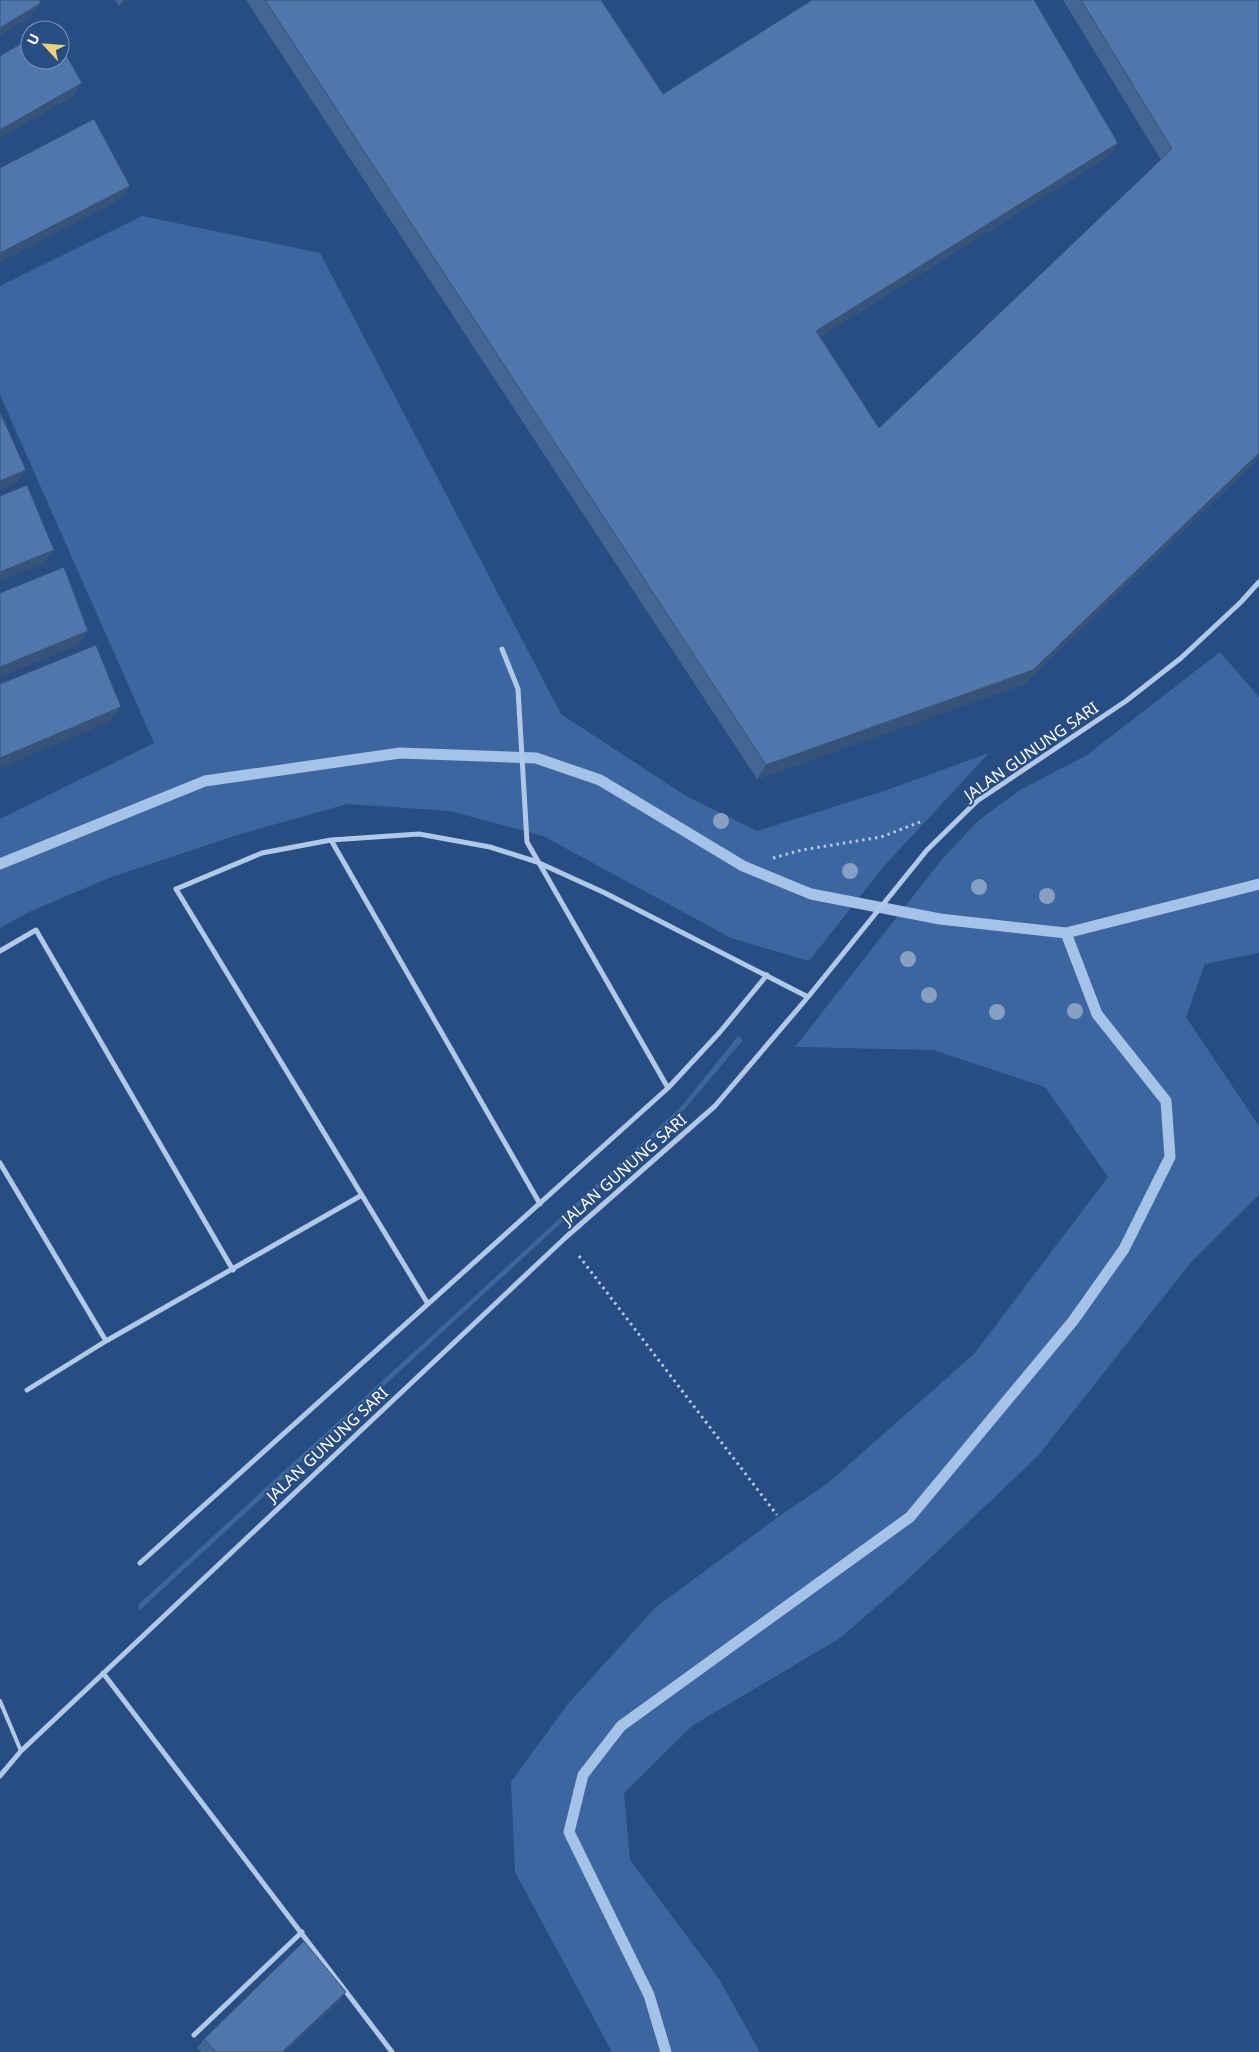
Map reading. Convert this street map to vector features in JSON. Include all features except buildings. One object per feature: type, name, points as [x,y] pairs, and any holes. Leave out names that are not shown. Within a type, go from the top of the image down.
[{"type":"street","name":"JALAN GUNUNG SARI","points":[[0,1776],[21,1751],[565,1238],[715,1106],[808,997],[927,850],[977,800],[1126,701],[1181,658],[1241,602],[1259,582]]},
{"type":"street","points":[[502,649],[518,689],[527,842],[668,1088]]},
{"type":"street","points":[[428,1304],[176,889],[262,853],[331,840],[419,834],[490,847],[537,862],[808,997]]},
{"type":"street","points":[[331,840],[540,1204]]},
{"type":"street","points":[[0,951],[36,930],[233,1270]]},
{"type":"street","points":[[140,1563],[668,1088],[720,1032],[767,975]]},
{"type":"street","points":[[0,1163],[106,1341]]},
{"type":"street","points":[[27,1390],[106,1341],[362,1195]]},
{"type":"street","points":[[103,1673],[392,2052]]},
{"type":"street","points":[[194,2035],[302,1932]]},
{"type":"lane","points":[[0,1701],[21,1751]]},
{"type":"path","points":[[773,858],[802,850],[881,837],[924,821]]},
{"type":"path","points":[[565,1238],[777,1515]]},
{"type":"shaded area","points":[[142,216],[320,253],[561,714],[686,796],[757,831],[884,791],[989,753],[885,865],[809,961],[731,938],[543,836],[450,811],[347,804],[234,836],[109,878],[29,912],[0,928],[0,819],[154,743],[0,395],[0,286]]},
{"type":"shaded area","points":[[1220,652],[1259,697],[1259,953],[1205,964],[1186,1017],[1259,1126],[1259,1195],[1192,1261],[1038,1456],[905,1582],[840,1638],[692,1726],[624,1793],[630,1860],[719,1979],[760,2052],[612,2052],[515,1872],[511,1782],[567,1705],[655,1608],[778,1517],[828,1483],[974,1354],[1108,1177],[1045,1087],[933,1050],[795,1047],[943,858],[979,820],[1020,790],[1087,755]]},
{"type":"shaded area","points":[[738,1036],[743,1040],[683,1111],[140,1610],[138,1605],[681,1107]]},
{"type":"waterway","points":[[0,864],[205,781],[400,753],[536,758],[600,780],[743,866],[811,894],[940,919],[1066,933],[1259,884]]},
{"type":"waterway","points":[[666,2052],[649,1995],[569,1832],[583,1775],[621,1726],[910,1517],[1073,1321],[1124,1249],[1170,1157],[1166,1101],[1097,1014],[1066,933]]}]
